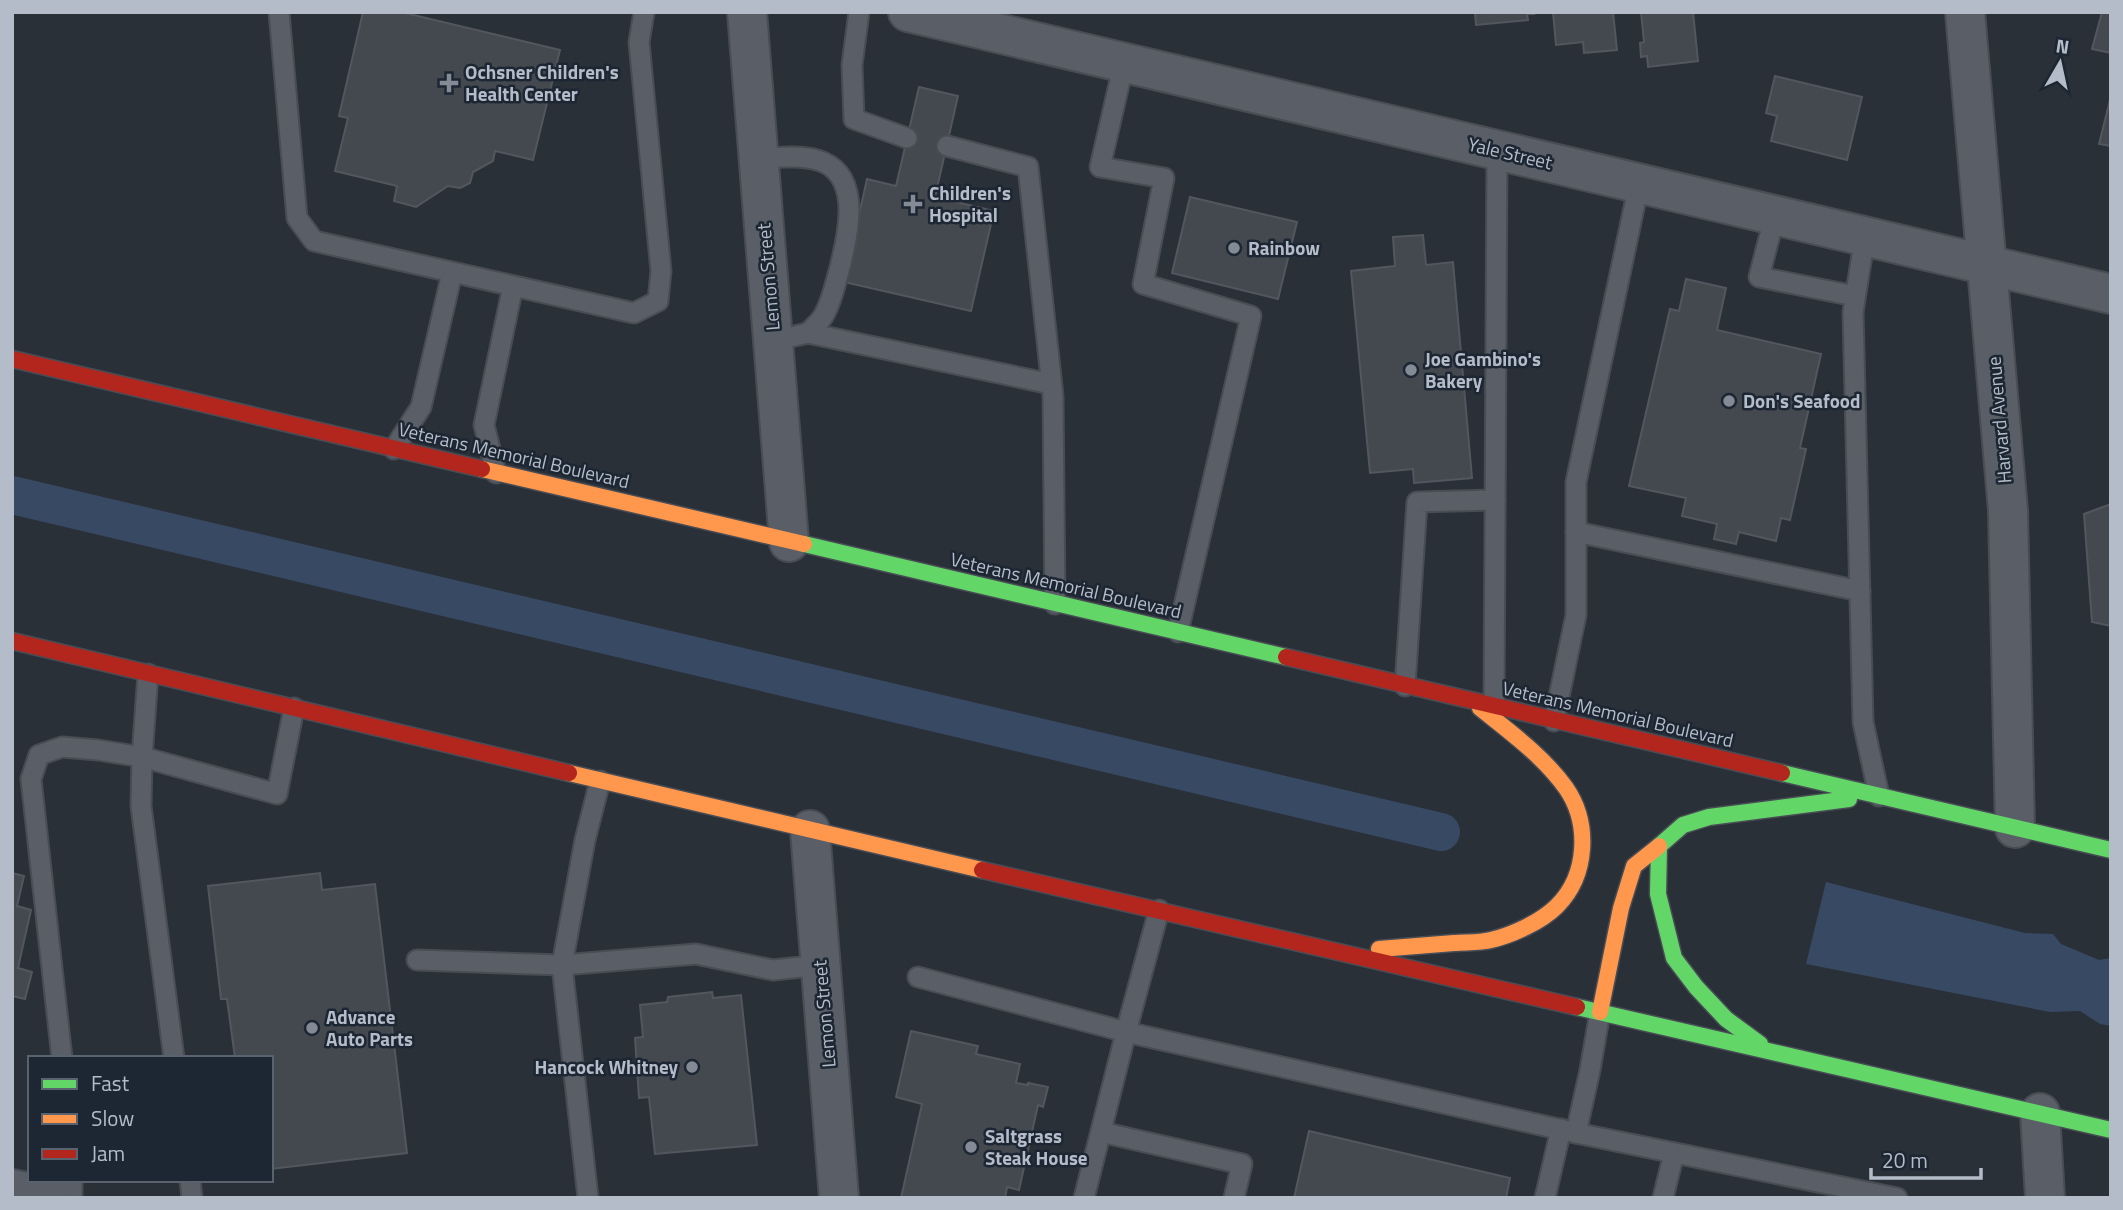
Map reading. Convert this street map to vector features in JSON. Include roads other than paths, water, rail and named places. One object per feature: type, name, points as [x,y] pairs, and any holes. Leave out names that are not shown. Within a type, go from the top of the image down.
[{"type":"main road","name":"Veterans Memorial Boulevard","points":[[12,359],[2111,850]]},
{"type":"main road","points":[[12,641],[810,830],[2111,1130]]},
{"type":"main road","points":[[1342,952],[1491,940],[1527,925],[1557,906],[1574,883],[1584,853],[1581,824],[1574,802],[1561,782],[1534,752],[1471,701]]},
{"type":"main road","points":[[1600,1012],[1621,908],[1634,866],[1683,825],[1709,817],[1746,811],[1879,796]]},
{"type":"main road","points":[[1659,846],[1658,894],[1674,958],[1726,1019],[1769,1051]]},
{"type":"street","name":"Lemon Street","points":[[747,12],[758,158],[790,337],[789,542]]},
{"type":"street","name":"Yale Street","points":[[908,12],[2111,294]]},
{"type":"street","name":"Harvard Avenue","points":[[1965,12],[2008,511],[2015,828]]},
{"type":"street","name":"Lemon Street","points":[[810,830],[839,1198]]},
{"type":"street","points":[[2040,1113],[2045,1198]]},
{"type":"street","points":[[12,1189],[52,1198]]},
{"type":"lane","points":[[279,12],[297,218],[314,241],[634,313],[658,301],[661,271],[639,42],[645,12]]},
{"type":"lane","points":[[859,12],[852,65],[854,119],[907,138]]},
{"type":"lane","points":[[1124,63],[1100,167],[1164,178],[1143,284],[1251,316],[1178,632]]},
{"type":"lane","points":[[947,146],[1028,167],[1051,384],[1055,604]]},
{"type":"lane","points":[[1494,707],[1497,150]]},
{"type":"lane","points":[[758,158],[800,158],[824,162],[837,174],[846,188],[850,210],[835,285],[825,314],[790,337]]},
{"type":"lane","points":[[1554,720],[1576,615],[1576,482],[1639,184]]},
{"type":"lane","points":[[1775,215],[1759,277],[1855,296]]},
{"type":"lane","points":[[1864,236],[1853,312],[1863,722],[1879,796]]},
{"type":"lane","points":[[394,449],[421,407],[452,272]]},
{"type":"lane","points":[[496,473],[484,425],[513,286]]},
{"type":"lane","points":[[790,337],[1051,384]]},
{"type":"lane","points":[[1405,686],[1417,502],[1495,500]]},
{"type":"lane","points":[[1576,532],[1860,591]]},
{"type":"lane","points":[[148,674],[141,806],[174,1056]]},
{"type":"lane","points":[[62,1056],[31,779],[39,755],[62,747],[142,757],[277,793],[294,708]]},
{"type":"lane","points":[[587,1198],[562,965],[585,840],[600,781]]},
{"type":"lane","points":[[1084,1198],[1160,910]]},
{"type":"lane","points":[[417,960],[562,965],[695,954],[773,970],[820,965]]},
{"type":"lane","points":[[918,977],[1126,1032],[1569,1131],[1897,1198]]},
{"type":"lane","points":[[1545,1198],[1590,1070],[1600,1012]]},
{"type":"lane","points":[[1101,1132],[1242,1164],[1234,1198]]},
{"type":"lane","points":[[1664,1198],[1674,1153]]},
{"type":"water","points":[[1826,882],[2025,933],[2053,934],[2061,944],[2099,960],[2111,958],[2111,1026],[2100,1024],[2080,1011],[2050,1012],[1806,964]]},
{"type":"waterway","points":[[12,495],[1441,832]]},
{"type":"place","name":"Ochsner Children's Health Center","points":[[449,83]]},
{"type":"place","name":"Children's Hospital","points":[[913,204]]},
{"type":"place","name":"Rainbow","points":[[1234,248]]},
{"type":"place","name":"Joe Gambino's Bakery","points":[[1411,370]]},
{"type":"place","name":"Don's Seafood","points":[[1729,401]]},
{"type":"place","name":"Advance Auto Parts","points":[[312,1028]]},
{"type":"place","name":"Hancock Whitney","points":[[692,1067]]},
{"type":"place","name":"Saltgrass Steak House","points":[[971,1147]]}]
